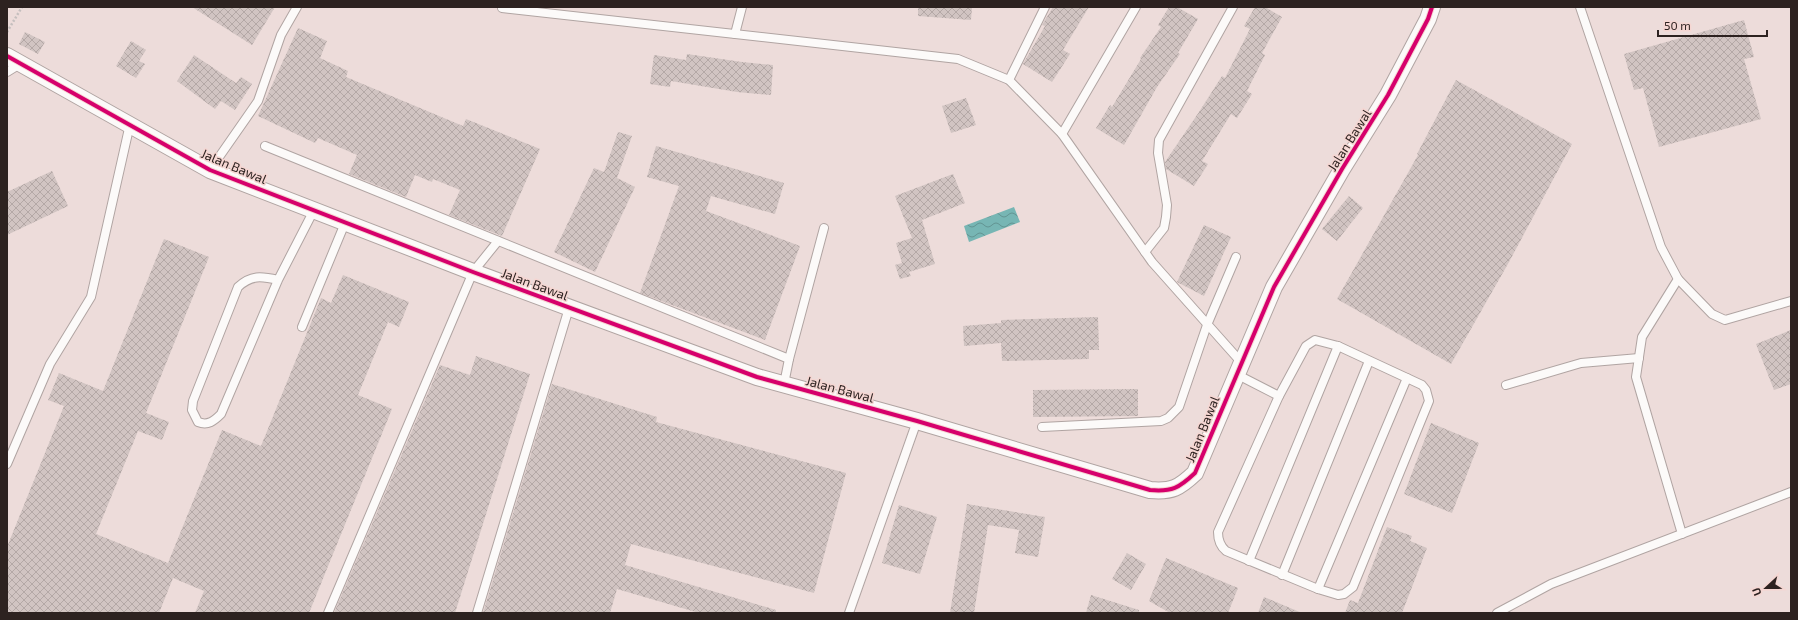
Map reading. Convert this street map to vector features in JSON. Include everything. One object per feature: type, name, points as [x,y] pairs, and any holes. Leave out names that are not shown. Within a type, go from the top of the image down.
[{"type":"street","name":"Jalan Bawal","points":[[11,64],[130,124],[210,170],[568,308],[757,377],[916,421],[1150,490],[1167,492],[1183,485],[1195,473],[1238,368],[1274,287],[1342,169],[1388,95],[1428,19],[1432,7]]},
{"type":"lane","points":[[210,170],[258,101],[281,35],[297,7]]},
{"type":"lane","points":[[735,34],[742,7]]},
{"type":"lane","points":[[1009,80],[1046,7]]},
{"type":"lane","points":[[1062,134],[1136,7]]},
{"type":"lane","points":[[1145,252],[1164,228],[1166,217],[1167,204],[1158,153],[1159,140],[1233,7]]},
{"type":"lane","points":[[1580,7],[1661,247],[1678,279],[1712,314],[1725,320],[1791,301]]},
{"type":"lane","points":[[502,8],[958,59],[1009,80],[1062,134],[1145,252],[1207,325],[1238,368],[1279,396]]},
{"type":"lane","points":[[7,464],[50,364],[91,297],[130,124]]},
{"type":"lane","points":[[265,146],[789,359]]},
{"type":"lane","points":[[278,280],[260,276],[252,277],[238,287],[192,401],[192,410],[198,422],[204,424],[210,423],[220,414],[278,280],[314,210]]},
{"type":"lane","points":[[302,327],[345,223]]},
{"type":"lane","points":[[784,384],[789,359],[824,228]]},
{"type":"lane","points":[[328,613],[473,272],[498,241]]},
{"type":"lane","points":[[1042,427],[1161,421],[1168,418],[1179,407],[1207,325],[1236,257]]},
{"type":"lane","points":[[1678,279],[1642,336],[1636,377],[1682,534]]},
{"type":"lane","points":[[477,613],[568,308]]},
{"type":"lane","points":[[1319,340],[1338,346],[1422,385],[1426,390],[1429,401],[1353,587],[1344,594],[1338,595],[1282,575],[1226,551],[1220,542],[1218,532],[1279,396],[1309,342],[1319,340]]},
{"type":"lane","points":[[1249,562],[1338,346]]},
{"type":"lane","points":[[1506,386],[1581,363],[1639,358]]},
{"type":"lane","points":[[1282,575],[1369,361]]},
{"type":"lane","points":[[1318,589],[1407,378]]},
{"type":"lane","points":[[849,613],[916,421]]},
{"type":"lane","points":[[1497,613],[1551,584],[1791,492]]},
{"type":"path","points":[[7,32],[22,7]]},
{"type":"water","points":[[1014,207],[1020,222],[969,242],[964,226]]},
{"type":"building","points":[[192,7],[275,7],[252,45]]},
{"type":"building","points":[[918,7],[972,7],[971,20],[918,16]]},
{"type":"building","points":[[1053,7],[1089,7],[1063,50],[1070,54],[1052,82],[1023,64],[1045,26],[1042,25]]},
{"type":"building","points":[[1169,7],[1177,7],[1198,19],[1178,53],[1180,54],[1157,87],[1124,145],[1096,128],[1110,105],[1112,107],[1141,59],[1140,58],[1161,27],[1158,25]]},
{"type":"building","points":[[1255,7],[1265,7],[1282,17],[1262,53],[1265,55],[1247,91],[1252,94],[1237,118],[1231,114],[1202,161],[1208,164],[1194,186],[1166,169],[1165,162],[1222,76],[1225,78],[1250,29],[1244,26]]},
{"type":"building","points":[[1744,20],[1754,57],[1744,59],[1761,119],[1659,147],[1643,88],[1634,90],[1624,54]]},
{"type":"building","points":[[298,28],[327,41],[320,58],[348,71],[346,77],[463,126],[466,119],[540,149],[502,236],[449,215],[460,190],[433,179],[432,182],[415,175],[406,197],[349,174],[357,155],[318,138],[315,143],[258,116]]},
{"type":"building","points":[[25,32],[45,42],[38,54],[19,44]]},
{"type":"building","points":[[131,41],[146,50],[139,61],[145,64],[136,78],[116,66]]},
{"type":"building","points":[[687,54],[773,65],[771,95],[737,92],[671,81],[670,87],[650,84],[654,55],[686,60]]},
{"type":"building","points":[[194,55],[236,83],[241,77],[252,84],[235,110],[221,101],[215,109],[177,81]]},
{"type":"building","points":[[1456,80],[1572,144],[1509,262],[1451,364],[1337,299],[1418,155],[1417,154]]},
{"type":"building","points":[[966,98],[976,125],[951,133],[942,106]]},
{"type":"building","points":[[618,132],[632,136],[617,178],[635,187],[595,272],[554,252],[594,168],[604,172]]},
{"type":"building","points":[[656,146],[784,183],[775,214],[711,196],[706,211],[800,246],[765,340],[640,293],[679,186],[647,177]]},
{"type":"building","points":[[52,171],[68,206],[7,235],[7,192]]},
{"type":"building","points":[[953,174],[965,203],[922,220],[935,264],[909,272],[911,276],[900,279],[895,265],[902,263],[896,243],[912,238],[895,196]]},
{"type":"building","points":[[1349,196],[1363,208],[1337,241],[1322,229]]},
{"type":"building","points":[[1204,225],[1231,237],[1204,296],[1177,282]]},
{"type":"building","points":[[164,239],[209,257],[146,413],[169,422],[162,440],[138,431],[96,534],[168,563],[222,430],[261,446],[321,298],[331,303],[343,275],[409,302],[399,327],[388,322],[358,395],[392,409],[309,613],[195,613],[204,591],[173,578],[159,613],[7,613],[7,547],[64,406],[48,400],[59,373],[103,391]]},
{"type":"building","points":[[1098,317],[1099,350],[1089,350],[1089,359],[1002,361],[1001,343],[964,346],[963,326],[1001,323],[1001,320]]},
{"type":"building","points":[[1791,330],[1791,384],[1774,390],[1756,344]]},
{"type":"building","points":[[476,356],[530,374],[455,613],[334,613],[440,365],[470,375]]},
{"type":"building","points":[[552,384],[657,417],[656,422],[846,473],[814,593],[631,544],[625,565],[776,610],[776,613],[699,613],[617,589],[610,613],[483,613]]},
{"type":"building","points":[[1138,389],[1138,416],[1033,417],[1033,390]]},
{"type":"building","points":[[1431,423],[1479,443],[1452,513],[1404,494]]},
{"type":"building","points":[[967,504],[1045,517],[1038,557],[1015,553],[1019,530],[988,525],[974,613],[950,613]]},
{"type":"building","points":[[899,505],[937,517],[920,574],[882,563]]},
{"type":"building","points":[[1387,527],[1412,536],[1410,541],[1427,548],[1402,613],[1345,613],[1350,600],[1358,603]]},
{"type":"building","points":[[1127,553],[1146,564],[1131,590],[1112,579]]},
{"type":"building","points":[[1166,558],[1238,588],[1228,613],[1170,613],[1149,601]]},
{"type":"building","points":[[1091,595],[1139,610],[1139,613],[1086,613]]},
{"type":"building","points":[[1264,597],[1302,613],[1258,613]]},
{"type":"cycle path","points":[[7,56],[210,170],[473,272],[757,377],[917,421],[1150,490],[1164,490],[1175,488],[1195,473],[1274,287],[1342,169],[1388,95],[1428,19],[1432,7]]}]
